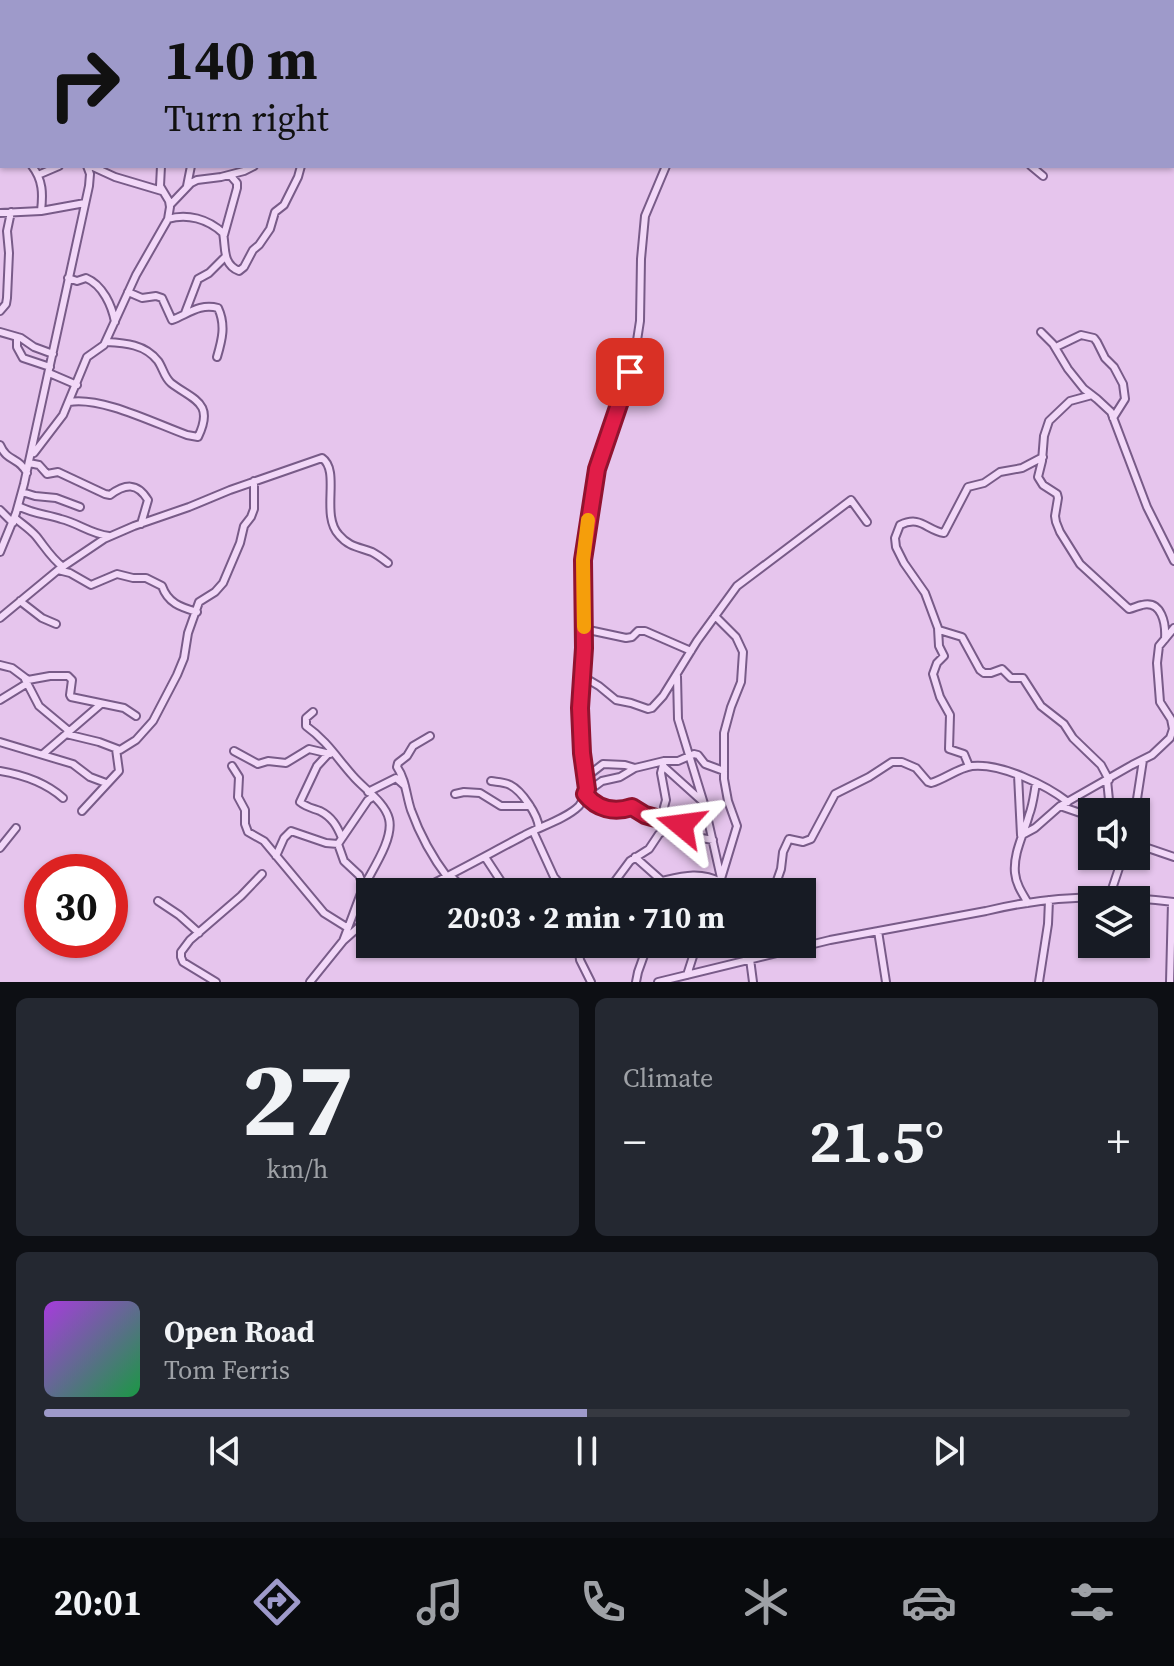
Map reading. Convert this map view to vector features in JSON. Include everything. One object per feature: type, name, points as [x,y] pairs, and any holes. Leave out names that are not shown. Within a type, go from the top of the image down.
[{"type":"street","points":[[33,168],[42,190],[41,211]]},
{"type":"street","points":[[38,175],[54,168]]},
{"type":"street","points":[[0,552],[14,520],[27,473],[89,186],[89,168]]},
{"type":"street","points":[[94,168],[162,191]]},
{"type":"street","points":[[161,168],[162,191],[170,205]]},
{"type":"street","points":[[187,186],[191,168]]},
{"type":"street","points":[[30,459],[56,426],[87,357],[106,342],[128,292],[168,219],[170,205],[197,180],[251,168]]},
{"type":"street","points":[[230,175],[237,188],[224,237],[225,257],[239,271],[270,229],[275,212],[286,203],[300,168]]},
{"type":"street","points":[[665,168],[643,227],[640,321],[636,347],[597,469],[592,495],[583,560],[580,737],[586,793],[593,803],[619,811],[632,807],[645,815],[685,826],[692,835],[713,840]]},
{"type":"street","points":[[1033,168],[1043,176]]},
{"type":"street","points":[[0,213],[41,211],[85,203]]},
{"type":"street","points":[[0,311],[7,298],[7,231],[11,212]]},
{"type":"street","points":[[168,219],[197,217],[216,227],[224,237]]},
{"type":"street","points":[[1,254],[9,258]]},
{"type":"street","points":[[185,313],[198,279],[225,257]]},
{"type":"street","points":[[68,278],[75,281],[86,278],[97,284],[110,305],[115,322]]},
{"type":"street","points":[[128,292],[142,298],[162,298],[172,320],[205,306],[220,311],[223,330],[217,357]]},
{"type":"street","points":[[0,332],[53,354]]},
{"type":"street","points":[[1041,332],[1056,347],[1084,389],[1104,405],[1113,418],[1147,507],[1174,561]]},
{"type":"street","points":[[1056,347],[1081,335],[1094,338],[1125,390],[1125,399],[1113,418]]},
{"type":"street","points":[[17,337],[17,347],[23,358],[77,385]]},
{"type":"street","points":[[69,402],[114,408],[198,437],[204,418],[197,400],[170,381],[157,360],[139,346],[106,342]]},
{"type":"street","points":[[1092,395],[1070,401],[1052,416],[1046,427],[1038,477],[1043,485],[1057,494],[1056,522],[1080,564],[1129,609],[1145,604],[1158,607],[1165,639]]},
{"type":"street","points":[[0,445],[6,456],[22,464],[27,473]]},
{"type":"street","points":[[969,766],[964,754],[949,749],[950,715],[933,679],[935,668],[944,656],[938,642],[939,630],[925,593],[896,547],[898,528],[914,521],[944,533],[968,487],[984,483],[1004,470],[1022,468],[1043,457]]},
{"type":"street","points":[[0,618],[60,568],[110,536],[311,460],[324,458],[330,470],[330,507],[336,532],[355,547],[388,563]]},
{"type":"street","points":[[30,459],[47,474],[58,472],[105,494],[110,495],[119,489],[139,489],[148,500],[141,524]]},
{"type":"street","points":[[0,665],[12,668],[26,682],[39,706],[67,733],[116,749],[123,750],[129,746],[153,721],[177,675],[199,602],[223,583],[244,526],[254,509],[254,481]]},
{"type":"street","points":[[22,492],[56,498],[80,507]]},
{"type":"street","points":[[582,676],[612,698],[652,708],[740,583],[851,500],[867,522]]},
{"type":"street","points":[[18,506],[70,522],[96,534],[110,536]]},
{"type":"street","points":[[0,510],[34,534],[60,568],[91,585],[114,574],[146,578],[162,586],[173,603],[197,612]]},
{"type":"street","points":[[20,601],[42,618],[56,624]]},
{"type":"street","points":[[715,616],[736,637],[743,652],[741,682],[725,728],[724,771],[737,826],[722,878]]},
{"type":"street","points":[[1022,837],[1060,806],[1152,755],[1170,738],[1174,729],[1160,702],[1157,653],[1174,628]]},
{"type":"street","points":[[584,629],[626,638],[638,631],[645,631],[691,651]]},
{"type":"street","points":[[939,630],[962,637],[984,673],[1002,669],[1011,678],[1023,678],[1041,706],[1064,724],[1073,738],[1101,765],[1108,780],[1109,798]]},
{"type":"street","points":[[3,696],[26,682],[50,676],[68,676],[72,680],[71,697],[124,708],[136,716]]},
{"type":"street","points":[[677,676],[678,719],[704,802],[720,878]]},
{"type":"street","points":[[43,754],[101,704]]},
{"type":"street","points":[[313,712],[306,718],[306,726],[322,738],[389,817],[390,830],[384,848],[369,878]]},
{"type":"street","points":[[430,736],[413,746],[397,765],[421,833],[435,862],[449,877],[578,806],[586,793],[602,781],[620,777],[635,768],[678,761],[696,754],[705,764],[724,771]]},
{"type":"street","points":[[0,742],[73,764],[90,777],[106,783]]},
{"type":"street","points":[[82,811],[119,770],[116,749]]},
{"type":"street","points":[[234,751],[258,764],[268,761],[286,763],[309,749],[329,753],[340,760]]},
{"type":"street","points":[[329,753],[317,766],[300,802],[332,819],[344,861],[360,878]]},
{"type":"street","points":[[1137,798],[1143,760]]},
{"type":"street","points":[[778,878],[783,852],[790,839],[803,842],[811,839],[838,792],[892,762],[902,762],[916,768],[931,783],[969,766],[997,768],[1036,783],[1068,802]]},
{"type":"street","points":[[585,778],[603,764],[635,768]]},
{"type":"street","points":[[664,764],[704,802]]},
{"type":"street","points":[[664,764],[661,773],[666,800],[665,820]]},
{"type":"street","points":[[232,766],[238,775],[238,797],[245,810],[246,828],[264,841],[319,907],[348,928]]},
{"type":"street","points":[[0,771],[45,784],[63,798]]},
{"type":"street","points":[[1018,775],[1022,837]]},
{"type":"street","points":[[276,856],[284,838],[291,831],[326,843],[340,841],[371,795],[395,778],[405,786]]},
{"type":"street","points":[[491,781],[511,785],[530,806],[537,817],[536,830],[548,865],[556,878]]},
{"type":"street","points":[[1028,903],[1015,871],[1036,783]]},
{"type":"street","points":[[455,794],[480,793],[501,806],[530,806]]},
{"type":"street","points":[[1060,806],[1078,812]]},
{"type":"street","points":[[617,878],[635,857],[649,849],[661,833],[677,823]]},
{"type":"street","points":[[0,848],[16,828]]},
{"type":"street","points":[[1150,849],[1174,857]]},
{"type":"street","points":[[485,857],[499,878]]},
{"type":"street","points":[[635,857],[659,878]]},
{"type":"street","points":[[216,982],[190,967],[181,957],[185,946],[262,874]]},
{"type":"street","points":[[676,878],[694,874],[713,878]]},
{"type":"street","points":[[816,943],[1028,903],[1078,899]]},
{"type":"street","points":[[1039,982],[1049,900]]},
{"type":"street","points":[[158,901],[199,933]]},
{"type":"street","points":[[1150,901],[1173,902],[1170,982]]},
{"type":"street","points":[[343,941],[356,908]]},
{"type":"street","points":[[310,982],[356,929]]},
{"type":"street","points":[[878,931],[886,982]]},
{"type":"street","points":[[580,958],[591,982]]},
{"type":"street","points":[[636,982],[643,958]]},
{"type":"street","points":[[687,975],[692,958]]},
{"type":"street","points":[[658,982],[754,958]]},
{"type":"street","points":[[750,959],[753,982]]},
{"type":"street","points":[[696,982],[700,972]]},
{"type":"slow traffic","points":[[584,627],[583,560],[588,520]]},
{"type":"route","points":[[630,372],[597,469],[583,560],[584,648],[580,708],[585,794],[593,803],[614,811],[632,807],[653,818],[681,825]]}]
